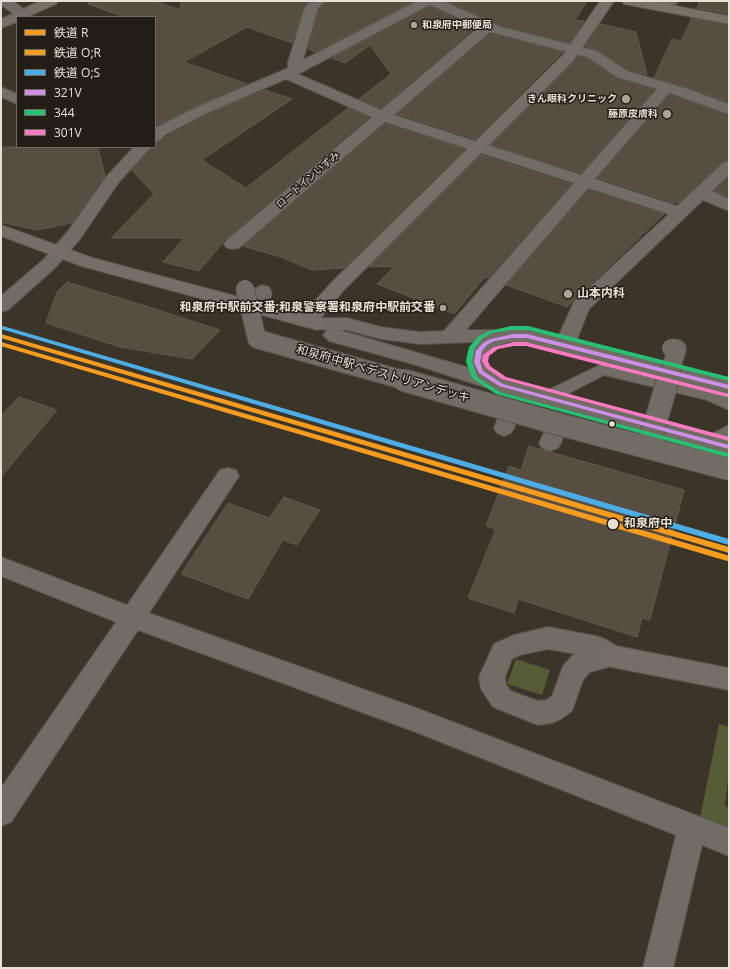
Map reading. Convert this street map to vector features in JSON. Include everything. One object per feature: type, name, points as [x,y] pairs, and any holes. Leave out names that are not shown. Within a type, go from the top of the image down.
[{"type":"main road","points":[[629,1],[667,4],[729,20]]},
{"type":"street","points":[[4,1],[23,14]]},
{"type":"street","points":[[19,16],[51,1]]},
{"type":"street","points":[[291,72],[312,8],[318,1]]},
{"type":"street","points":[[156,136],[160,132],[202,110],[291,72],[427,1]]},
{"type":"street","points":[[432,1],[490,28],[592,54],[622,74],[666,87],[729,109]]},
{"type":"street","points":[[313,322],[337,287],[568,58],[575,50],[607,1]]},
{"type":"street","points":[[1,24],[16,17]]},
{"type":"street","name":"ロードインいずみ","points":[[233,244],[484,30],[490,28]]},
{"type":"street","points":[[291,72],[382,116],[680,212]]},
{"type":"street","points":[[449,337],[666,87]]},
{"type":"street","points":[[1,91],[16,99]]},
{"type":"street","points":[[1,306],[50,263],[74,235],[113,179],[142,148]]},
{"type":"street","points":[[565,345],[580,306],[729,166]]},
{"type":"street","points":[[701,192],[729,206]]},
{"type":"street","points":[[1,230],[87,262],[313,322],[347,324],[400,336],[420,338],[486,335],[527,336],[729,387]]},
{"type":"street","name":"和泉府中駅ペデストリアンデッキ","points":[[249,291],[257,339],[507,419],[558,424],[729,469]]},
{"type":"street","points":[[313,322],[336,337],[422,360],[546,398],[720,445]]},
{"type":"street","points":[[501,385],[481,372],[477,362],[479,351],[485,344],[493,340],[513,336]]},
{"type":"street","points":[[648,447],[676,355],[677,349],[671,348]]},
{"type":"street","points":[[550,443],[558,424]]},
{"type":"street","points":[[5,799],[133,618],[228,476]]},
{"type":"street","points":[[1,566],[133,618],[419,721],[729,842]]},
{"type":"street","points":[[611,656],[729,679]]},
{"type":"street","points":[[658,968],[692,828]]},
{"type":"lane","points":[[546,398],[602,369],[712,396],[729,404]]},
{"type":"lane","points":[[720,445],[729,431]]},
{"type":"green space","points":[[516,659],[550,670],[542,695],[507,684]]},
{"type":"green space","points":[[719,724],[729,727],[729,770],[725,806],[729,808],[729,829],[700,818]]},
{"type":"building","points":[[89,1],[156,1],[180,10],[181,1],[309,1],[304,7],[292,43],[247,27],[184,62],[247,84],[156,126],[156,16],[121,16],[88,4]]},
{"type":"building","points":[[326,1],[414,1],[315,52],[308,49],[319,9]]},
{"type":"building","points":[[447,1],[587,1],[575,20],[584,21],[570,43],[501,26]]},
{"type":"building","points":[[700,1],[729,1],[729,14],[697,8]]},
{"type":"building","points":[[430,7],[476,27],[381,108],[359,99],[391,74],[370,45],[345,63],[332,58]]},
{"type":"building","points":[[692,18],[729,25],[729,102],[654,78],[672,39],[681,41]]},
{"type":"building","points":[[600,24],[636,32],[647,75],[628,70],[598,50],[585,46]]},
{"type":"building","points":[[490,34],[563,52],[475,139],[397,114]]},
{"type":"building","points":[[578,56],[586,58],[617,78],[654,90],[581,173],[491,145],[574,62]]},
{"type":"building","points":[[265,90],[292,99],[202,160],[246,188],[348,108],[369,117],[226,239],[199,271],[163,262],[184,238],[111,238],[154,194],[132,170],[151,148],[156,148],[156,142],[208,114]]},
{"type":"building","points":[[669,95],[729,115],[729,160],[722,162],[678,203],[598,178]]},
{"type":"building","points":[[385,124],[465,149],[344,268],[312,270],[281,257],[243,246]]},
{"type":"building","points":[[1,147],[98,148],[105,176],[72,223],[36,230],[1,222]]},
{"type":"building","points":[[481,155],[571,184],[488,278],[485,277],[454,314],[377,284],[395,266],[369,267]]},
{"type":"building","points":[[729,177],[729,197],[715,191]]},
{"type":"building","points":[[588,190],[664,214],[567,307],[506,285]]},
{"type":"building","points":[[67,282],[220,330],[192,359],[120,347],[46,323],[57,292]]},
{"type":"building","points":[[19,397],[57,410],[1,477],[1,416]]},
{"type":"building","points":[[529,446],[684,490],[650,620],[642,618],[637,637],[518,599],[514,613],[468,598],[496,529],[486,526],[509,466],[521,470]]},
{"type":"building","points":[[284,497],[320,510],[297,545],[283,540],[248,599],[181,574],[228,503],[269,518]]},
{"type":"rail line","name":"O;S","points":[[3,328],[729,542]]},
{"type":"rail line","name":"R","points":[[1,336],[729,550]]},
{"type":"rail line","name":"O;R","points":[[1,344],[727,558]]},
{"type":"transit line","name":"344","points":[[727,455],[498,393],[475,378],[469,361],[472,347],[481,337],[491,332],[511,328],[528,328],[729,379]]},
{"type":"transit line","name":"321V","points":[[729,387],[527,336],[513,336],[493,340],[485,344],[479,351],[477,362],[481,372],[501,385],[729,447]]},
{"type":"transit line","name":"301V","points":[[727,395],[526,344],[514,344],[496,348],[486,355],[485,361],[488,367],[504,378],[729,439]]},
{"type":"place","name":"和泉府中郵便局","points":[[414,25]]},
{"type":"place","name":"きん眼科クリニック","points":[[626,99]]},
{"type":"place","name":"藤原皮膚科","points":[[667,114]]},
{"type":"place","name":"山本内科","points":[[568,294]]},
{"type":"place","name":"和泉府中駅前交番;和泉警察署和泉府中駅前交番","points":[[443,308]]},
{"type":"place","name":"和泉府中","points":[[613,524]]}]
